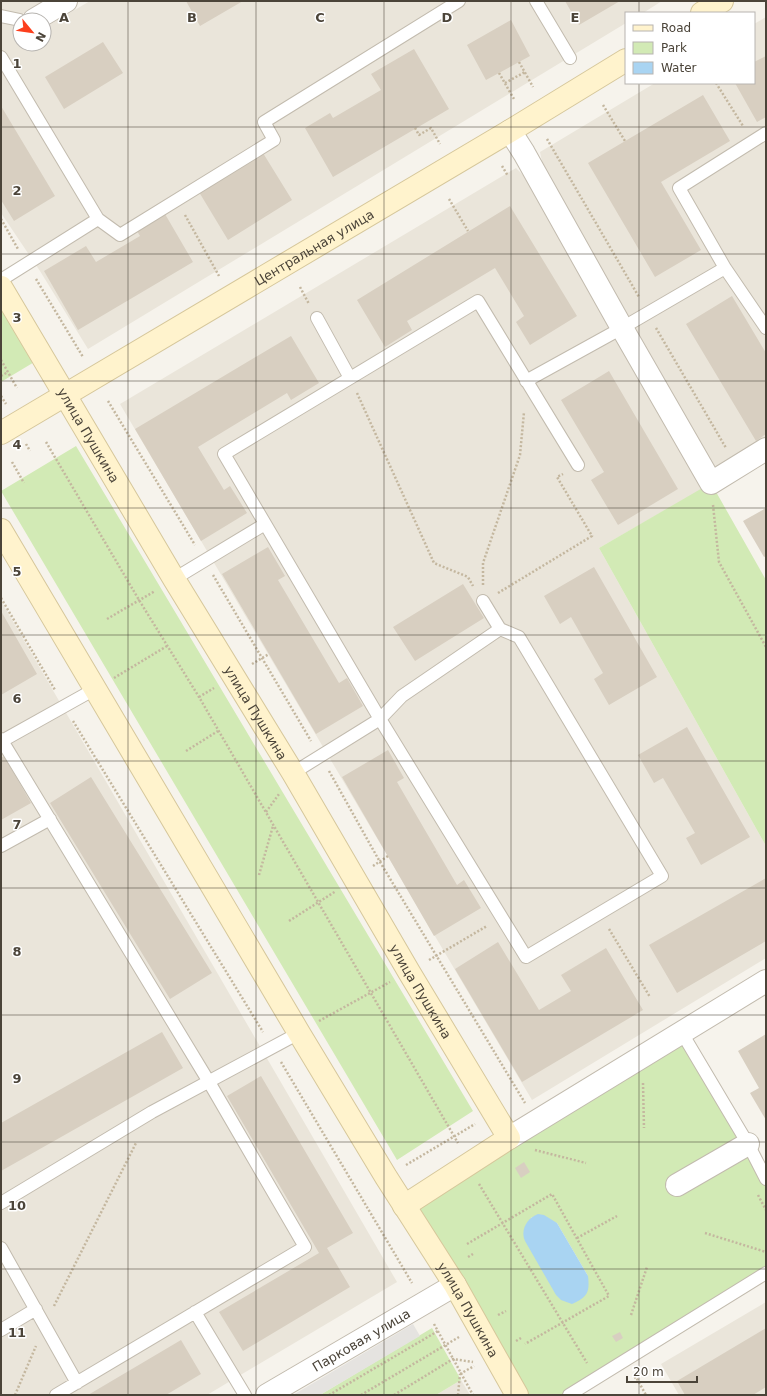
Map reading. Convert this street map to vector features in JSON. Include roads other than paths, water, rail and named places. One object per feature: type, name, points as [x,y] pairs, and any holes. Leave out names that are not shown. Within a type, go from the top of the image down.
[{"type":"street","points":[[47,12],[66,1]]},
{"type":"street","points":[[704,12],[722,1]]},
{"type":"street","name":"Центральная улица","points":[[1,434],[510,131],[625,61]]},
{"type":"street","points":[[510,131],[524,153],[711,483],[766,449]]},
{"type":"street","name":"улица Пушкина","points":[[1,287],[174,579],[292,773],[409,972],[510,1138]]},
{"type":"street","points":[[1,530],[299,1033]]},
{"type":"street","points":[[404,1206],[510,1138],[766,981]]},
{"type":"street","name":"улица Пушкина","points":[[299,1033],[386,1177],[455,1285],[517,1395]]},
{"type":"street","points":[[677,1185],[748,1144]]},
{"type":"street","name":"Парковая улица","points":[[267,1395],[455,1285]]},
{"type":"lane","points":[[1,57],[98,220],[120,235],[274,140],[264,122],[459,1]]},
{"type":"lane","points":[[536,1],[570,58]]},
{"type":"lane","points":[[1,16],[12,18]]},
{"type":"lane","points":[[766,133],[679,188],[725,268],[766,328]]},
{"type":"lane","points":[[1,280],[98,220]]},
{"type":"lane","points":[[526,381],[622,328],[725,268]]},
{"type":"lane","points":[[483,601],[500,628],[519,637],[662,876],[526,957],[380,719],[224,454],[478,301],[578,465]]},
{"type":"lane","points":[[317,318],[350,378]]},
{"type":"lane","points":[[174,579],[265,524]]},
{"type":"lane","points":[[292,773],[380,719],[402,696],[500,628]]},
{"type":"lane","points":[[56,1395],[305,1247],[209,1082],[2,740],[65,707],[95,689]]},
{"type":"lane","points":[[1,846],[50,819]]},
{"type":"lane","points":[[1,1204],[152,1112],[299,1033]]},
{"type":"lane","points":[[682,1033],[748,1144],[766,1179]]},
{"type":"lane","points":[[1,1248],[77,1383]]},
{"type":"lane","points":[[569,1395],[766,1273]]},
{"type":"lane","points":[[1,1330],[36,1309]]},
{"type":"lane","points":[[195,1312],[245,1395]]},
{"type":"water","points":[[538,1214],[544,1215],[557,1223],[588,1276],[588,1290],[586,1294],[584,1297],[572,1304],[561,1300],[556,1295],[525,1241],[523,1233],[524,1229],[528,1221]]}]
